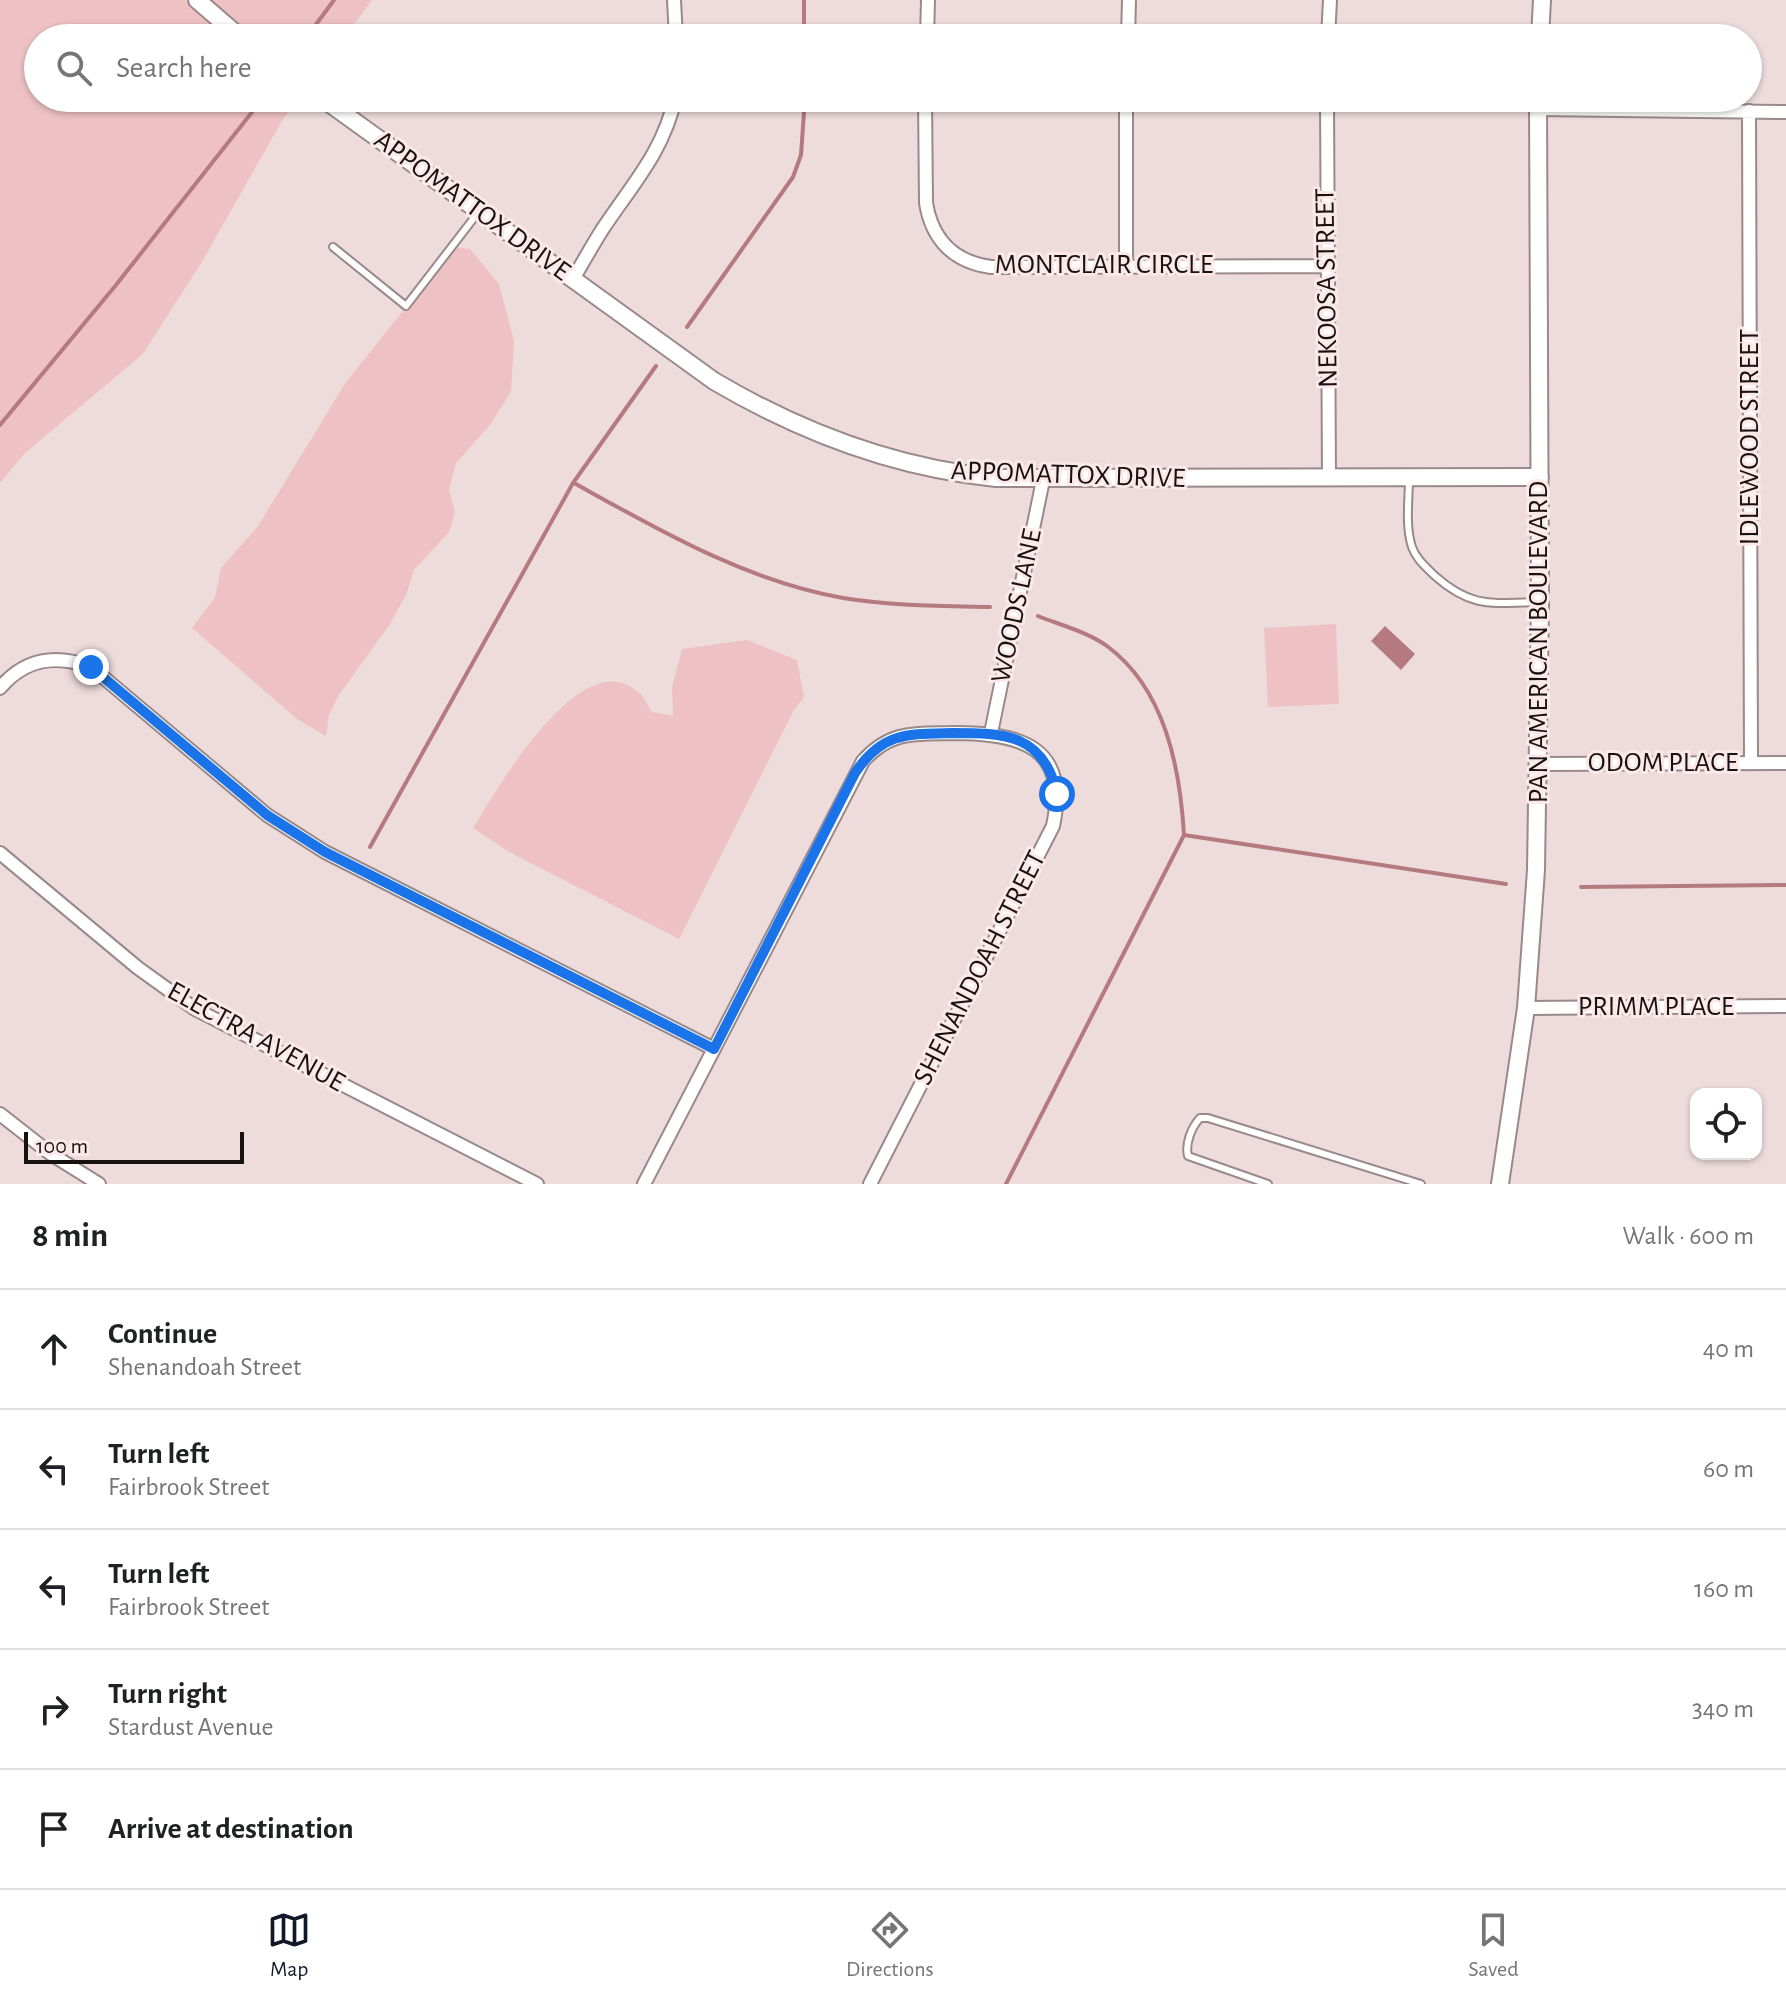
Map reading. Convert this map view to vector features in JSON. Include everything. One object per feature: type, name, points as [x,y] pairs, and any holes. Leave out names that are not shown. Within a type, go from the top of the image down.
[{"type":"street","points":[[197,0],[225,24]]},
{"type":"street","points":[[674,0],[675,24]]},
{"type":"street","points":[[927,24],[928,0]]},
{"type":"street","points":[[1128,24],[1129,0]]},
{"type":"street","points":[[1329,24],[1330,0]]},
{"type":"street","points":[[1541,24],[1542,0]]},
{"type":"street","points":[[1762,111],[1786,112]]},
{"type":"street","name":"APPOMATTOX DRIVE","points":[[343,112],[714,381],[760,408],[863,452],[966,475],[1043,480],[1540,477]]},
{"type":"street","points":[[573,279],[655,155],[672,112]]},
{"type":"street","name":"MONTCLAIR CIRCLE","points":[[925,112],[926,203],[933,232],[946,248],[961,259],[991,267],[1326,266]]},
{"type":"street","points":[[1126,112],[1126,266]]},
{"type":"street","name":"NEKOOSA STREET","points":[[1327,112],[1329,478]]},
{"type":"street","name":"PAN AMERICAN BOULEVARD","points":[[1500,1184],[1526,1008],[1540,764],[1538,112]]},
{"type":"street","name":"IDLEWOOD STREET","points":[[1749,112],[1751,763]]},
{"type":"street","name":"WOODS LANE","points":[[991,733],[1043,480]]},
{"type":"street","points":[[0,688],[27,665],[50,659],[75,661],[98,672],[267,815],[325,852],[714,1049]]},
{"type":"street","points":[[644,1184],[863,761],[880,744],[902,735],[991,733]]},
{"type":"street","name":"SHENANDOAH STREET","points":[[870,1184],[1053,826],[1057,794],[1049,765],[1025,743],[991,733]]},
{"type":"street","name":"ODOM PLACE","points":[[1540,764],[1786,763]]},
{"type":"street","name":"ELECTRA AVENUE","points":[[0,853],[138,968],[195,1009],[537,1184]]},
{"type":"street","name":"PRIMM PLACE","points":[[1526,1008],[1786,1006]]},
{"type":"street","points":[[0,1114],[51,1154],[99,1184]]},
{"type":"lane","points":[[333,247],[406,306],[479,211]]},
{"type":"lane","points":[[1409,478],[1409,528],[1412,547],[1420,562],[1453,591],[1468,599],[1487,603],[1540,602]]},
{"type":"lane","points":[[1268,1184],[1188,1156],[1186,1148],[1200,1118],[1421,1184]]},
{"type":"shaded area","points":[[0,0],[185,0],[213,24],[24,24],[24,112],[289,112],[203,260],[143,354],[25,453],[0,483]]},
{"type":"shaded area","points":[[209,0],[372,0],[354,24],[237,24]]},
{"type":"shaded area","points":[[454,247],[470,249],[499,284],[514,341],[511,392],[490,425],[456,463],[449,490],[455,512],[449,532],[414,570],[406,595],[390,624],[339,695],[329,715],[326,736],[297,719],[192,628],[215,597],[221,568],[258,526],[346,382]]},
{"type":"shaded area","points":[[1336,624],[1339,704],[1268,707],[1264,628]]},
{"type":"shaded area","points":[[1385,626],[1415,654],[1401,670],[1371,641]]},
{"type":"shaded area","points":[[747,640],[797,660],[804,697],[794,710],[679,939],[509,852],[473,828],[520,755],[567,703],[591,687],[615,682],[638,692],[652,712],[673,716],[672,687],[682,649]]},
{"type":"waterway","points":[[316,24],[334,0]]},
{"type":"waterway","points":[[804,0],[804,24]]},
{"type":"waterway","points":[[0,425],[116,285],[252,112]]},
{"type":"waterway","points":[[687,327],[793,177],[801,155],[804,112]]},
{"type":"waterway","points":[[370,847],[573,483],[656,366]]},
{"type":"waterway","points":[[574,483],[704,552],[807,590],[880,603],[990,607]]},
{"type":"waterway","points":[[1006,1184],[1184,835],[1178,783],[1166,731],[1143,684],[1107,646],[1038,616]]},
{"type":"waterway","points":[[1184,835],[1506,884]]},
{"type":"waterway","points":[[1581,887],[1786,885]]},
{"type":"route","points":[[91,667],[296,836],[714,1049],[855,773],[880,744],[902,735],[917,734],[991,733],[1009,736],[1041,755],[1049,765],[1057,794]]}]
